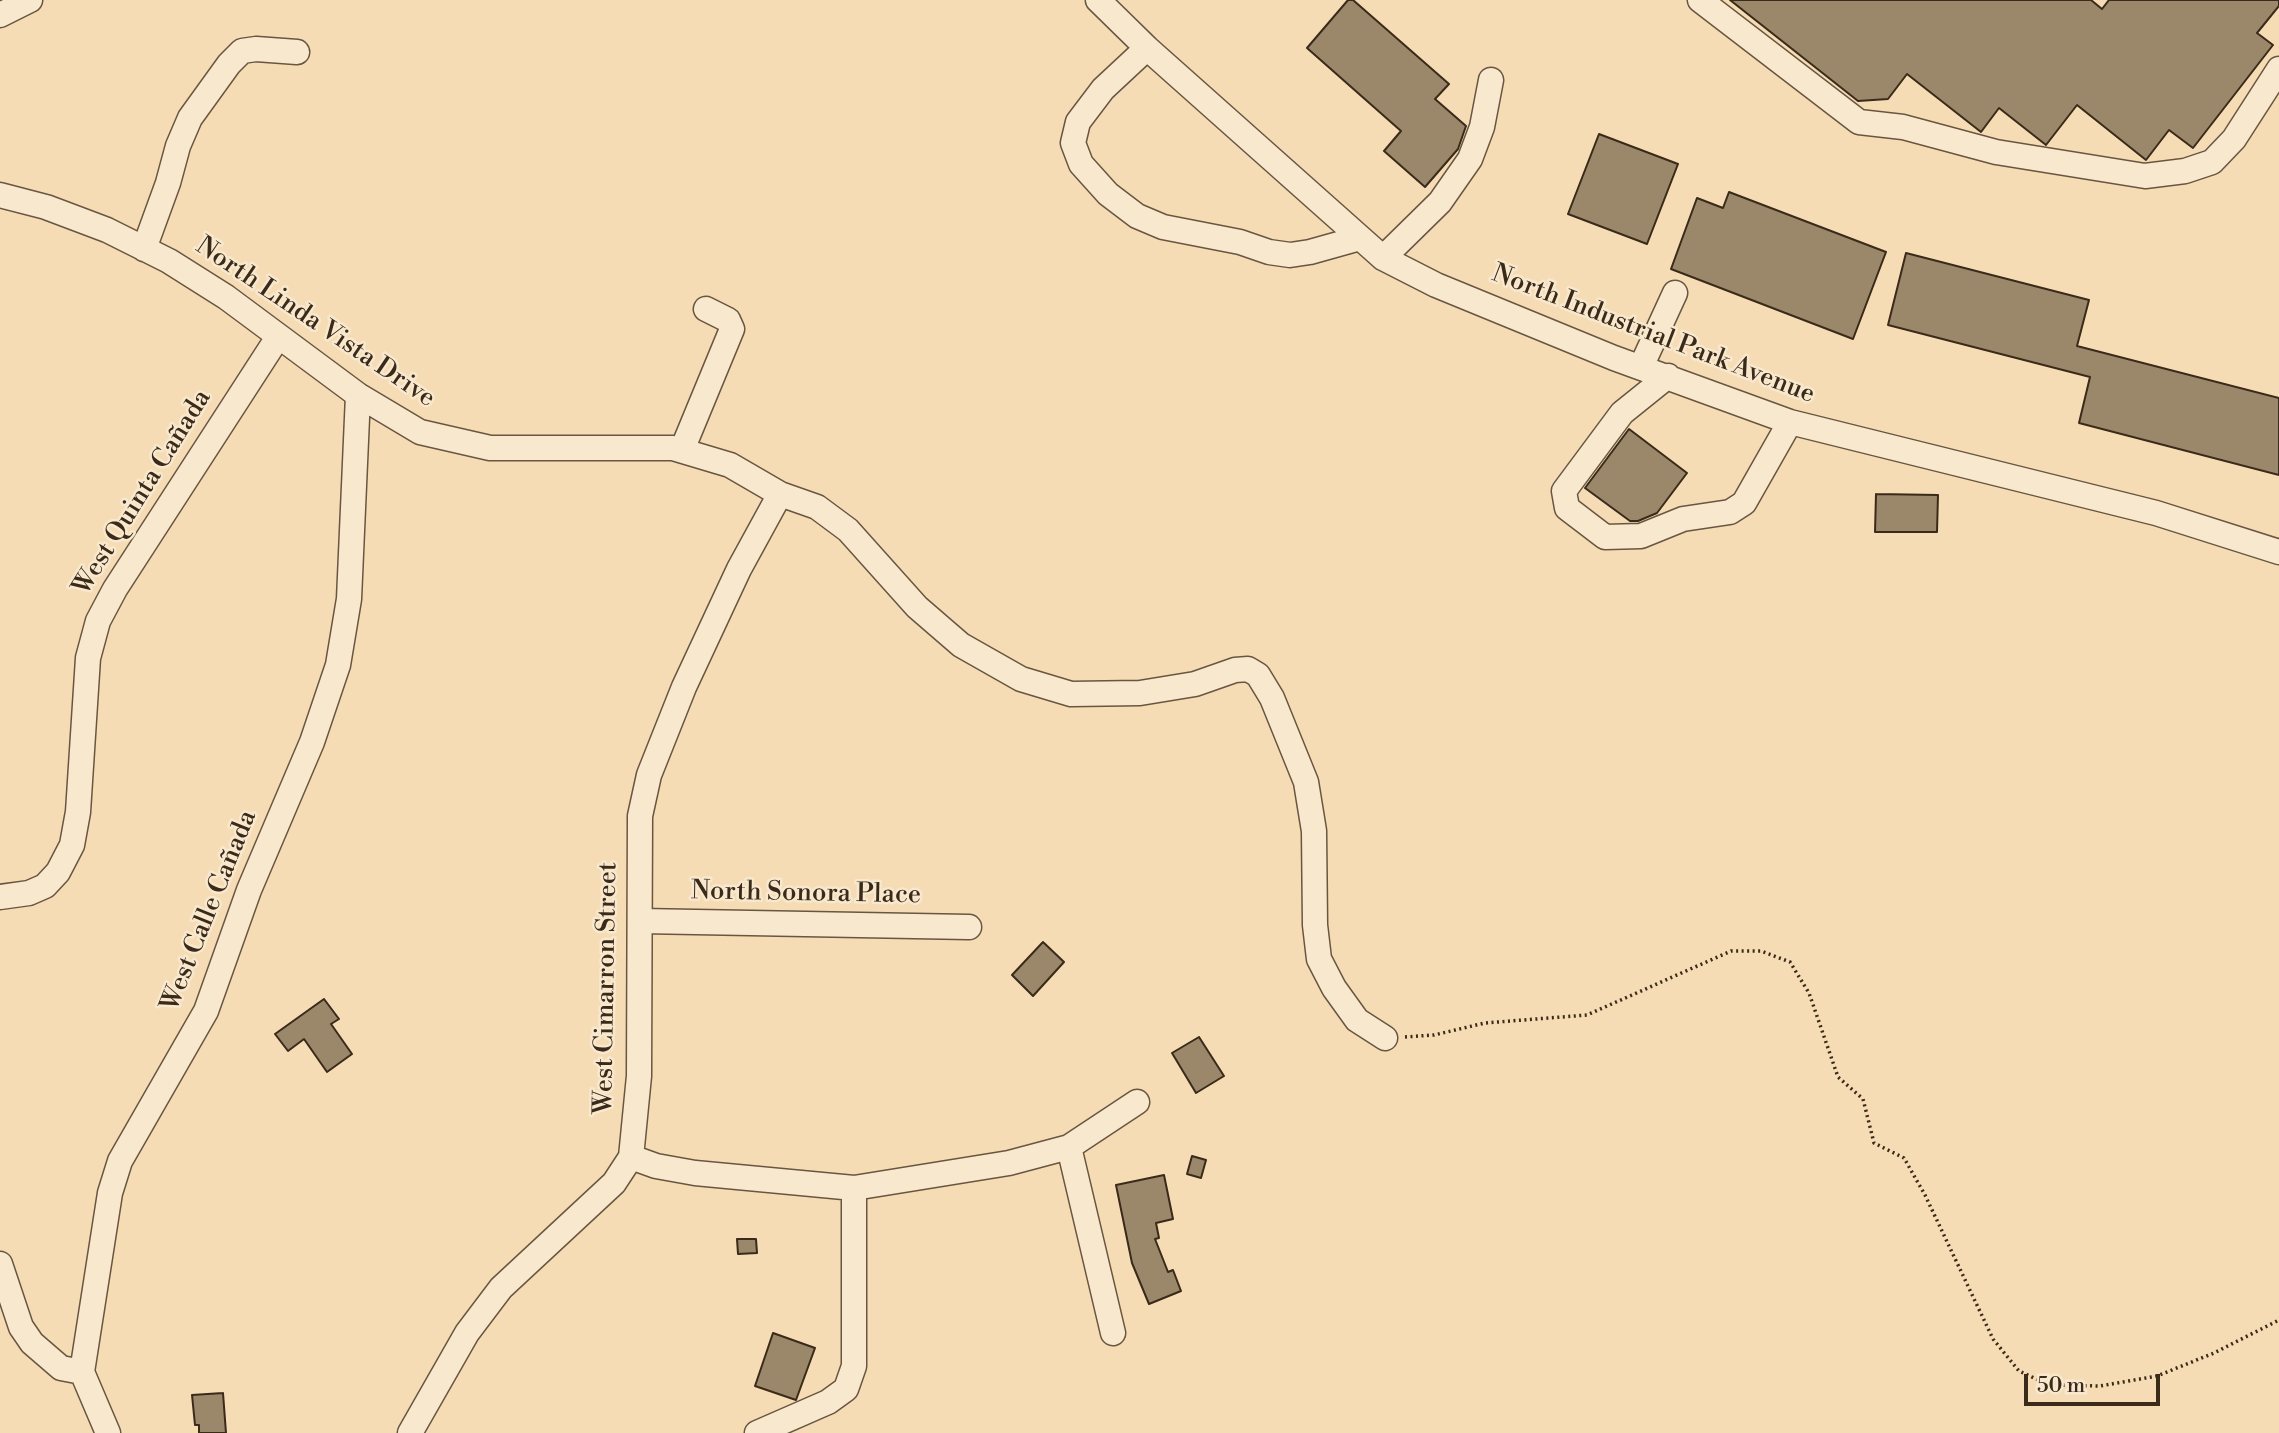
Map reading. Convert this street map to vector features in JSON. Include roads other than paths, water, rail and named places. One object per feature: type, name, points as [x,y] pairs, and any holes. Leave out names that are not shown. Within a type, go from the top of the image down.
[{"type":"street","points":[[0,15],[30,0]]},
{"type":"street","name":"North Industrial Park Avenue","points":[[1098,0],[1147,48],[1383,258],[1436,285],[1641,367],[1790,422],[2156,513],[2279,552]]},
{"type":"street","points":[[1700,0],[1859,122],[1903,127],[1996,152],[2145,176],[2185,172],[2212,162],[2234,139],[2279,69]]},
{"type":"street","points":[[144,249],[168,183],[177,146],[190,118],[223,72],[242,51],[272,48],[297,52]]},
{"type":"street","points":[[1147,48],[1103,89],[1078,122],[1073,143],[1081,164],[1108,194],[1137,216],[1163,227],[1240,242],[1269,252],[1290,255],[1310,252],[1360,238]]},
{"type":"street","points":[[1383,258],[1440,202],[1469,159],[1482,127],[1491,80]]},
{"type":"street","name":"North Linda Vista Drive","points":[[0,195],[46,206],[107,230],[144,249],[226,298],[358,395],[420,432],[490,448],[682,450],[730,465],[780,494],[817,507],[848,530],[917,607],[961,645],[1021,679],[1070,694],[1140,693],[1195,684],[1235,670],[1248,669],[1258,675],[1272,698],[1306,782],[1314,831],[1315,925],[1319,959],[1357,1020],[1385,1038]]},
{"type":"street","points":[[1641,367],[1675,293]]},
{"type":"street","points":[[682,450],[732,329],[729,320],[706,309]]},
{"type":"street","name":"West Quinta Cañada","points":[[0,897],[29,893],[45,886],[58,872],[72,845],[78,812],[88,658],[98,621],[115,589],[278,337]]},
{"type":"street","points":[[1668,376],[1622,412],[1564,491],[1567,508],[1605,537],[1641,536],[1683,519],[1730,512],[1744,503],[1790,422]]},
{"type":"street","name":"West Calle Cañada","points":[[82,1372],[110,1193],[120,1161],[206,1011],[249,890],[312,742],[338,665],[349,599],[358,395]]},
{"type":"street","name":"West Cimarron Street","points":[[410,1433],[467,1333],[501,1289],[614,1183],[631,1157],[639,1076],[640,816],[649,775],[684,688],[739,569],[780,494]]},
{"type":"street","name":"North Sonora Place","points":[[641,921],[969,927]]},
{"type":"street","points":[[631,1157],[656,1166],[695,1173],[854,1188],[1009,1163],[1069,1147],[1137,1102]]},
{"type":"street","points":[[1069,1147],[1114,1333]]},
{"type":"street","points":[[757,1433],[828,1402],[846,1389],[854,1366],[854,1188]]},
{"type":"street","points":[[0,1264],[21,1327],[32,1343],[61,1368],[82,1372],[108,1433]]}]
